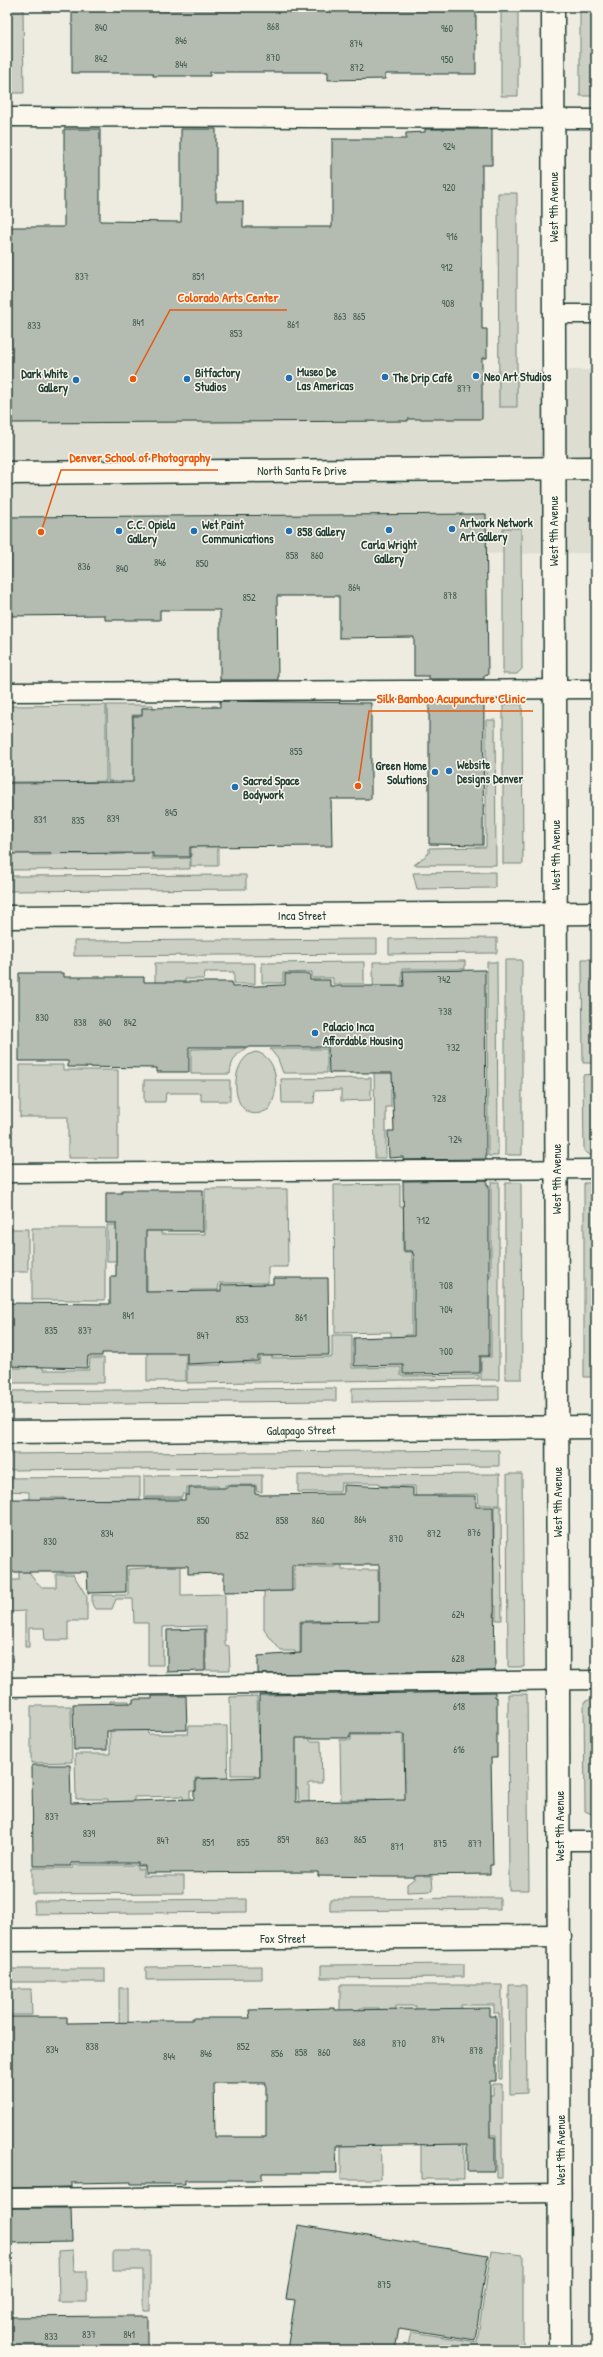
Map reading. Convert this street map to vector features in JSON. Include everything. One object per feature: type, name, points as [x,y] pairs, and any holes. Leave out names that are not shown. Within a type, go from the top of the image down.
[{"type":"street","name":"West 9th Avenue","points":[[553,7],[553,468],[561,2193],[560,2350]]},
{"type":"street","name":"North Santa Fe Drive","points":[[7,473],[596,468]]},
{"type":"street","name":"Inca Street","points":[[7,917],[596,912]]},
{"type":"street","name":"Galapago Street","points":[[7,1432],[596,1427]]},
{"type":"street","name":"Fox Street","points":[[7,1940],[560,1936]]},
{"type":"lane","points":[[7,117],[596,119]]},
{"type":"lane","points":[[553,314],[596,314]]},
{"type":"lane","points":[[7,692],[596,689]]},
{"type":"lane","points":[[7,1173],[596,1169]]},
{"type":"lane","points":[[7,1687],[596,1680]]},
{"type":"lane","points":[[559,1841],[596,1841]]},
{"type":"lane","points":[[7,2198],[561,2193]]},
{"type":"shaded area","points":[[7,7],[23,7],[24,93],[7,93]]},
{"type":"shaded area","points":[[501,7],[518,7],[518,96],[501,96]]},
{"type":"shaded area","points":[[580,7],[596,7],[596,96],[580,96]]},
{"type":"shaded area","points":[[498,193],[517,193],[517,407],[499,407]]},
{"type":"shaded area","points":[[596,370],[596,553],[7,557],[7,372]]},
{"type":"shaded area","points":[[503,528],[521,528],[522,669],[517,674],[503,674]]},
{"type":"shaded area","points":[[503,704],[522,704],[523,864],[503,864]]},
{"type":"shaded area","points":[[106,705],[106,781],[76,782],[76,794],[46,792],[45,782],[7,782],[7,706]]},
{"type":"shaded area","points":[[107,705],[153,705],[153,715],[132,715],[133,733],[152,733],[211,741],[212,706],[217,706],[218,866],[191,866],[191,847],[194,847],[194,777],[163,777],[112,790],[112,781],[108,781]]},
{"type":"shaded area","points":[[486,720],[495,720],[496,865],[414,865],[429,853],[429,848],[486,847]]},
{"type":"shaded area","points":[[126,845],[151,846],[152,859],[190,858],[190,869],[7,870],[7,854],[11,854],[11,846],[32,846],[32,855],[51,855],[51,846],[69,846],[69,854],[89,854],[89,846],[105,846],[105,855],[125,854]]},
{"type":"shaded area","points":[[495,872],[495,888],[417,889],[413,873]]},
{"type":"shaded area","points":[[246,875],[246,889],[7,891],[7,876]]},
{"type":"shaded area","points":[[497,938],[497,953],[389,954],[389,939]]},
{"type":"shaded area","points":[[377,939],[377,954],[74,956],[74,941]]},
{"type":"shaded area","points":[[582,959],[596,959],[596,1063],[583,1063]]},
{"type":"shaded area","points":[[505,960],[522,960],[522,1155],[505,1155]]},
{"type":"shaded area","points":[[465,961],[465,969],[402,969],[402,1023],[420,1087],[391,1088],[391,1107],[386,1107],[386,1158],[375,1158],[373,962]]},
{"type":"shaded area","points":[[364,962],[364,984],[333,984],[333,978],[312,978],[312,972],[283,973],[283,983],[262,983],[262,963]]},
{"type":"shaded area","points":[[487,962],[497,962],[498,1156],[488,1156]]},
{"type":"shaded area","points":[[155,963],[255,963],[255,984],[234,984],[234,972],[205,972],[204,979],[185,979],[185,985],[155,985]]},
{"type":"shaded area","points":[[246,1048],[234,1059],[230,1074],[191,1074],[191,1049]]},
{"type":"shaded area","points":[[270,1049],[327,1049],[327,1073],[283,1073],[278,1059]]},
{"type":"shaded area","points":[[256,1052],[264,1055],[269,1061],[273,1068],[276,1085],[273,1102],[269,1109],[256,1114],[246,1111],[240,1103],[236,1091],[236,1079],[239,1066],[246,1057]]},
{"type":"shaded area","points":[[20,1065],[63,1065],[63,1070],[118,1070],[118,1158],[68,1158],[68,1117],[20,1117]]},
{"type":"shaded area","points":[[596,1074],[596,1159],[584,1151],[583,1075]]},
{"type":"shaded area","points":[[371,1078],[371,1100],[341,1101],[341,1090],[315,1091],[314,1103],[282,1103],[281,1079]]},
{"type":"shaded area","points":[[144,1080],[230,1080],[230,1101],[201,1101],[201,1093],[166,1093],[165,1102],[144,1102]]},
{"type":"shaded area","points":[[491,1182],[499,1182],[499,1380],[481,1380],[481,1357],[491,1357],[491,1315],[481,1314],[481,1277],[491,1276]]},
{"type":"shaded area","points":[[505,1183],[521,1183],[522,1379],[505,1379]]},
{"type":"shaded area","points":[[584,1183],[596,1183],[596,1377],[584,1377]]},
{"type":"shaded area","points":[[400,1184],[400,1207],[410,1207],[410,1231],[403,1231],[403,1252],[412,1252],[412,1335],[406,1335],[406,1343],[391,1364],[391,1332],[335,1333],[334,1185]]},
{"type":"shaded area","points":[[205,1189],[287,1189],[288,1267],[268,1267],[268,1283],[219,1283],[218,1290],[192,1290],[192,1305],[186,1305],[186,1381],[147,1381],[147,1261],[107,1261],[107,1225],[161,1225],[161,1234],[205,1234]]},
{"type":"shaded area","points":[[32,1228],[105,1228],[105,1300],[32,1300]]},
{"type":"shaded area","points":[[7,1229],[28,1229],[28,1272],[7,1272]]},
{"type":"shaded area","points":[[272,1284],[272,1358],[332,1357],[332,1335],[352,1335],[352,1368],[401,1367],[401,1376],[479,1375],[479,1379],[187,1383],[187,1365],[221,1365],[221,1359],[242,1359],[243,1363],[259,1363]]},
{"type":"shaded area","points":[[90,1358],[104,1358],[104,1383],[7,1383],[7,1368],[27,1368],[27,1359],[43,1359],[43,1370],[89,1370]]},
{"type":"shaded area","points":[[499,1386],[499,1400],[352,1402],[352,1388]]},
{"type":"shaded area","points":[[336,1388],[336,1401],[7,1404],[7,1391]]},
{"type":"shaded area","points":[[499,1450],[499,1466],[7,1470],[7,1454]]},
{"type":"shaded area","points":[[500,1474],[500,1505],[479,1505],[478,1494],[433,1495],[434,1505],[416,1505],[415,1486],[379,1486],[379,1483],[341,1483],[340,1492],[298,1492],[298,1475]]},
{"type":"shaded area","points":[[507,1474],[522,1474],[524,1667],[508,1667]]},
{"type":"shaded area","points":[[262,1475],[262,1492],[257,1492],[256,1485],[225,1485],[225,1494],[218,1494],[218,1486],[187,1487],[187,1494],[182,1494],[182,1497],[144,1497],[144,1476]]},
{"type":"shaded area","points":[[140,1477],[140,1499],[70,1500],[64,1508],[64,1498],[40,1498],[40,1509],[29,1501],[29,1492],[7,1491],[7,1478]]},
{"type":"shaded area","points":[[145,1498],[181,1498],[181,1595],[225,1594],[225,1645],[229,1646],[230,1670],[206,1670],[206,1626],[163,1627],[163,1665],[148,1665],[148,1623],[134,1623],[133,1599],[116,1599],[112,1609],[95,1609],[92,1604],[92,1595],[128,1595],[128,1569],[146,1568]]},
{"type":"shaded area","points":[[494,1506],[501,1506],[502,1620],[496,1620],[496,1606],[489,1606],[455,1559],[494,1559]]},
{"type":"shaded area","points":[[335,1545],[341,1545],[342,1570],[378,1570],[378,1590],[381,1590],[381,1666],[337,1636],[337,1620],[300,1621],[300,1667],[295,1667],[295,1651],[281,1651],[264,1630],[264,1591],[294,1590],[294,1559],[303,1559],[303,1567],[336,1567]]},
{"type":"shaded area","points":[[19,1571],[28,1571],[41,1587],[56,1587],[56,1574],[73,1574],[87,1597],[87,1621],[68,1621],[68,1640],[45,1640],[44,1628],[29,1628],[29,1647],[25,1647],[25,1611],[7,1612],[7,1580],[19,1580]]},
{"type":"shaded area","points":[[508,1694],[527,1694],[529,1890],[509,1890]]},
{"type":"shaded area","points":[[257,1696],[262,1817],[256,1817],[255,1775],[231,1775],[230,1697]]},
{"type":"shaded area","points":[[596,1697],[596,1816],[585,1811],[584,1702]]},
{"type":"shaded area","points":[[110,1701],[129,1701],[130,1730],[147,1730],[148,1734],[188,1734],[189,1726],[227,1726],[228,1817],[218,1817],[217,1778],[195,1778],[195,1791],[190,1791],[190,1816],[183,1816],[183,1796],[134,1797],[135,1862],[108,1863],[108,1799],[76,1799],[75,1754],[110,1754]]},
{"type":"shaded area","points":[[31,1706],[71,1706],[72,1762],[31,1763]]},
{"type":"shaded area","points":[[282,1728],[310,1728],[310,1741],[321,1741],[322,1783],[309,1783],[309,1803],[299,1803],[298,1788],[264,1788]]},
{"type":"shaded area","points":[[379,1732],[403,1732],[403,1762],[416,1761],[417,1803],[377,1803],[377,1800],[341,1800],[340,1740],[351,1740],[351,1735],[379,1735]]},
{"type":"shaded area","points":[[73,1865],[137,1865],[137,1869],[143,1869],[143,1876],[184,1876],[184,1893],[32,1894],[32,1868],[73,1868]]},
{"type":"shaded area","points":[[423,1866],[424,1876],[432,1876],[433,1891],[407,1892],[407,1884],[415,1878],[415,1869]]},
{"type":"shaded area","points":[[500,1898],[500,1909],[330,1911],[330,1899]]},
{"type":"shaded area","points":[[247,1899],[247,1912],[35,1914],[34,1901]]},
{"type":"shaded area","points":[[464,1964],[464,1977],[321,1978],[321,1965]]},
{"type":"shaded area","points":[[262,1966],[262,1979],[146,1980],[146,1967]]},
{"type":"shaded area","points":[[7,1969],[105,1969],[105,1982],[7,1982]]},
{"type":"shaded area","points":[[340,1985],[502,1985],[502,2079],[499,2079],[499,2013],[494,2013],[494,2005],[461,2005],[461,2015],[416,2016],[416,2006],[396,2006],[395,2018],[379,2017],[378,2008],[360,2008],[359,2018],[340,2018]]},
{"type":"shaded area","points":[[509,1985],[526,1985],[527,2093],[510,2094]]},
{"type":"shaded area","points":[[119,1988],[128,1988],[129,2152],[120,2152]]},
{"type":"shaded area","points":[[7,1989],[31,1989],[32,2015],[7,2015]]},
{"type":"shaded area","points":[[493,2084],[502,2084],[502,2178],[497,2178],[496,2135],[464,2135],[464,2179],[421,2179],[421,2104],[459,2095],[493,2095]]},
{"type":"shaded area","points":[[341,2096],[380,2096],[381,2179],[341,2179]]},
{"type":"shaded area","points":[[73,2250],[74,2271],[87,2271],[87,2302],[59,2302],[58,2251]]},
{"type":"shaded area","points":[[113,2251],[150,2251],[150,2311],[143,2311],[143,2270],[113,2270]]},
{"type":"shaded area","points":[[491,2251],[523,2255],[523,2350],[407,2350],[411,2332],[477,2342]]},
{"type":"building","points":[[72,7],[476,7],[476,74],[385,74],[385,79],[328,80],[328,72],[210,72],[210,76],[153,76],[153,73],[72,73]]},
{"type":"building","points":[[64,129],[100,129],[100,221],[181,222],[181,129],[216,129],[216,201],[243,201],[243,227],[332,227],[332,139],[406,139],[406,133],[425,132],[425,129],[492,129],[492,165],[482,165],[482,329],[487,329],[487,358],[482,358],[482,419],[408,419],[408,421],[7,423],[7,227],[64,227]]},
{"type":"building","points":[[486,514],[488,675],[484,676],[484,679],[429,679],[429,676],[414,676],[414,637],[339,638],[339,596],[277,596],[278,680],[220,680],[220,610],[160,610],[160,620],[105,620],[105,615],[7,616],[7,517]]},
{"type":"building","points":[[429,700],[484,700],[483,845],[429,844]]},
{"type":"building","points":[[220,701],[371,703],[371,799],[331,799],[332,846],[190,847],[190,857],[153,857],[153,853],[7,854],[7,783],[133,782],[133,716],[142,716],[142,708],[220,707]]},
{"type":"building","points":[[485,970],[486,1159],[403,1160],[403,1157],[389,1158],[388,1131],[394,1131],[392,1073],[329,1073],[328,1047],[189,1047],[189,1072],[157,1072],[157,1068],[68,1067],[68,1061],[19,1061],[19,973],[64,973],[64,977],[144,977],[144,982],[232,982],[232,987],[285,985],[285,974],[310,974],[310,980],[330,980],[330,986],[404,986],[403,971]]},
{"type":"building","points":[[487,1180],[487,1185],[489,1185],[489,1356],[480,1356],[480,1373],[403,1374],[403,1365],[354,1366],[354,1338],[414,1336],[414,1256],[412,1251],[404,1251],[403,1181]]},
{"type":"building","points":[[122,1190],[203,1190],[203,1231],[146,1231],[146,1292],[221,1291],[221,1285],[273,1284],[273,1278],[328,1278],[329,1355],[258,1356],[258,1361],[187,1364],[187,1353],[102,1353],[102,1356],[88,1356],[87,1368],[7,1366],[7,1303],[110,1304],[110,1277],[116,1277],[116,1223],[106,1223],[106,1193],[122,1193]]},
{"type":"building","points":[[343,1485],[413,1488],[413,1496],[476,1496],[476,1507],[493,1507],[495,1671],[258,1674],[258,1656],[301,1653],[301,1622],[379,1621],[379,1565],[292,1565],[292,1591],[224,1592],[224,1573],[188,1574],[188,1566],[126,1566],[126,1592],[88,1593],[87,1572],[7,1572],[7,1499],[185,1500],[185,1495],[189,1495],[189,1488],[227,1488],[227,1486],[255,1486],[255,1494],[261,1495],[343,1494]]},
{"type":"building","points":[[205,1629],[205,1671],[167,1672],[167,1630]]},
{"type":"building","points":[[495,1692],[495,1697],[497,1697],[497,1758],[491,1758],[493,1865],[490,1865],[490,1874],[382,1877],[318,1876],[318,1872],[145,1873],[145,1866],[138,1866],[138,1863],[71,1863],[71,1866],[33,1866],[32,1765],[70,1765],[71,1803],[194,1799],[196,1779],[260,1777],[259,1695]],"holes":[[[350,1734],[404,1734],[405,1800],[296,1802],[296,1738],[350,1738]]]},
{"type":"building","points":[[152,1696],[186,1696],[187,1730],[107,1731],[107,1750],[74,1750],[73,1704],[133,1703],[133,1699],[152,1699]]},
{"type":"building","points":[[335,2008],[335,2010],[490,2008],[490,2016],[496,2016],[496,2081],[490,2081],[490,2137],[495,2137],[495,2171],[467,2171],[467,2144],[336,2146],[337,2173],[262,2173],[262,2180],[185,2180],[185,2184],[131,2184],[131,2182],[71,2183],[71,2187],[7,2188],[7,2017],[67,2017],[67,2023],[150,2022],[150,2020],[192,2020],[192,2018],[250,2018],[249,2010]],"holes":[[[214,2083],[266,2083],[266,2137],[215,2137]]]},
{"type":"building","points":[[7,2208],[71,2208],[72,2242],[7,2243]]},
{"type":"building","points":[[298,2225],[488,2255],[475,2340],[399,2328],[395,2350],[287,2350],[295,2300],[286,2299]]},
{"type":"building","points":[[147,2316],[147,2350],[7,2350],[7,2317]]},
{"type":"place","name":"Neo Art Studios","points":[[476,376]]},
{"type":"place","name":"The Drip Café","points":[[385,377]]},
{"type":"place","name":"Museo De Las Americas","points":[[289,378]]},
{"type":"place","name":"Colorado Arts Center","points":[[133,379]]},
{"type":"place","name":"Bitfactory Studios","points":[[187,379]]},
{"type":"place","name":"Dark White Gallery","points":[[76,380]]},
{"type":"place","name":"Artwork Network Art Gallery","points":[[452,529]]},
{"type":"place","name":"Carla Wright Gallery","points":[[389,530]]},
{"type":"place","name":"C.C. Opiela Gallery","points":[[119,531]]},
{"type":"place","name":"Wet Paint Communications","points":[[194,531]]},
{"type":"place","name":"858 Gallery","points":[[289,531]]},
{"type":"place","name":"Denver School of Photography","points":[[41,532]]},
{"type":"place","name":"Website Designs Denver","points":[[449,771]]},
{"type":"place","name":"Green Home Solutions","points":[[435,772]]},
{"type":"place","name":"Silk Bamboo Acupuncture Clinic","points":[[358,786]]},
{"type":"place","name":"Sacred Space Bodywork","points":[[235,787]]},
{"type":"place","name":"Palacio Inca Affordable Housing","points":[[315,1033]]}]
